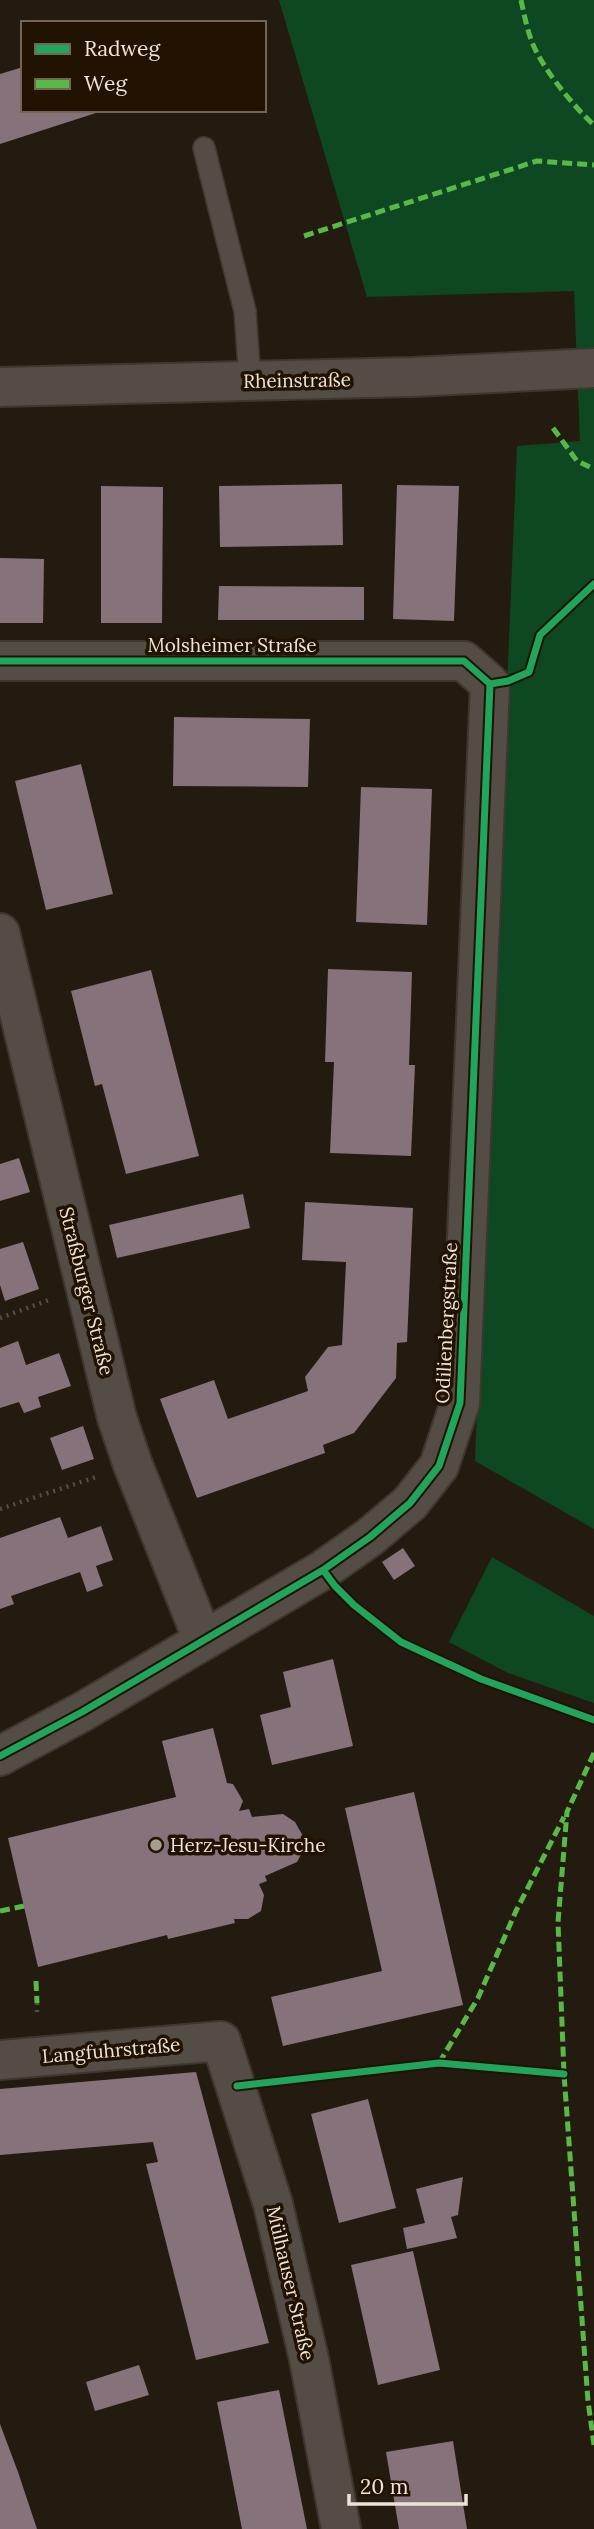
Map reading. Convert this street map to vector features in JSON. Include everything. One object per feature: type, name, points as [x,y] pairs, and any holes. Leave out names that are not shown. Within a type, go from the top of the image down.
[{"type":"street","name":"Rheinstraße","points":[[0,387],[412,377],[585,369]]},
{"type":"street","name":"Molsheimer Straße","points":[[0,661],[464,661]]},
{"type":"street","name":"Odilienbergstraße","points":[[0,1756],[82,1712],[323,1570],[370,1537],[410,1503],[439,1466],[460,1403],[490,684],[464,661]]},
{"type":"street","name":"Straßburger Straße","points":[[0,933],[117,1418],[203,1640]]},
{"type":"street","name":"Langfuhrstraße","points":[[0,2060],[221,2041]]},
{"type":"street","name":"Mülhauser Straße","points":[[221,2041],[273,2204],[309,2359],[341,2529]]},
{"type":"lane","points":[[204,148],[244,311],[250,381]]},
{"type":"path","points":[[0,1318],[86,1287]]},
{"type":"path","points":[[0,1509],[133,1465]]},
{"type":"path","points":[[37,2003],[37,2017]]},
{"type":"green space","points":[[279,0],[594,0],[594,1529],[475,1461],[517,446],[580,441],[574,291],[367,297]]},
{"type":"green space","points":[[492,1557],[594,1616],[594,1703],[508,1673],[449,1642]]},
{"type":"building","points":[[21,68],[21,112],[99,112],[0,144],[0,74]]},
{"type":"building","points":[[342,484],[343,545],[220,547],[219,486]]},
{"type":"building","points":[[397,485],[459,486],[454,621],[393,619]]},
{"type":"building","points":[[101,486],[163,487],[162,623],[101,623]]},
{"type":"building","points":[[0,558],[44,559],[43,623],[0,623]]},
{"type":"building","points":[[219,586],[364,587],[364,620],[218,620]]},
{"type":"building","points":[[174,717],[310,719],[308,787],[173,786]]},
{"type":"building","points":[[81,764],[113,894],[46,910],[15,781]]},
{"type":"building","points":[[361,787],[432,789],[427,925],[356,922]]},
{"type":"building","points":[[328,969],[412,972],[409,1065],[415,1065],[411,1156],[330,1153],[334,1062],[325,1062]]},
{"type":"building","points":[[151,970],[199,1156],[126,1174],[102,1084],[95,1086],[71,991]]},
{"type":"building","points":[[19,1158],[30,1192],[0,1201],[0,1164]]},
{"type":"building","points":[[243,1194],[250,1228],[117,1258],[109,1225]]},
{"type":"building","points":[[305,1202],[413,1208],[407,1342],[397,1343],[396,1378],[354,1433],[323,1445],[325,1453],[197,1498],[160,1399],[214,1380],[228,1419],[308,1391],[305,1377],[328,1347],[342,1345],[346,1262],[302,1260]]},
{"type":"building","points":[[23,1242],[39,1289],[5,1301],[0,1285],[0,1249]]},
{"type":"building","points":[[18,1341],[26,1365],[59,1353],[71,1386],[38,1397],[41,1407],[24,1413],[19,1402],[0,1408],[0,1348]]},
{"type":"building","points":[[83,1426],[94,1459],[62,1470],[50,1438]]},
{"type":"building","points":[[60,1517],[68,1538],[101,1526],[113,1560],[96,1566],[103,1586],[87,1592],[80,1572],[11,1596],[14,1604],[0,1609],[0,1538]]},
{"type":"building","points":[[403,1548],[415,1566],[394,1580],[382,1562]]},
{"type":"building","points":[[333,1659],[353,1746],[272,1765],[260,1715],[291,1707],[283,1672]]},
{"type":"building","name":"Herz-Jesu-Kirche","points":[[213,1728],[227,1783],[233,1784],[243,1801],[239,1811],[249,1809],[252,1817],[283,1814],[295,1822],[303,1836],[303,1851],[297,1862],[265,1876],[267,1881],[259,1884],[264,1895],[261,1911],[248,1919],[234,1919],[235,1923],[168,1939],[167,1935],[38,1967],[8,1838],[176,1797],[162,1741]]},
{"type":"building","points":[[414,1792],[463,2005],[283,2046],[271,1997],[382,1971],[345,1808]]},
{"type":"building","points":[[196,2072],[269,2343],[196,2360],[146,2164],[158,2162],[153,2142],[0,2155],[0,2089]]},
{"type":"building","points":[[368,2099],[396,2208],[339,2223],[311,2114]]},
{"type":"building","points":[[463,2177],[458,2215],[451,2217],[457,2238],[407,2249],[403,2228],[425,2223],[416,2189]]},
{"type":"building","points":[[413,2251],[440,2370],[378,2385],[351,2265]]},
{"type":"building","points":[[139,2365],[149,2395],[95,2411],[86,2382]]},
{"type":"building","points":[[279,2390],[307,2529],[242,2529],[217,2402]]},
{"type":"building","points":[[0,2424],[18,2472],[37,2529],[0,2529]]},
{"type":"building","points":[[453,2441],[467,2529],[399,2529],[386,2452]]},
{"type":"marked path","points":[[521,0],[530,37],[543,63],[568,98],[594,125]]},
{"type":"marked path","points":[[304,236],[537,161],[594,165]]},
{"type":"marked path","points":[[553,428],[577,461],[594,469]]},
{"type":"marked path","points":[[594,1753],[567,1812],[558,1922],[564,2074],[588,2401],[594,2445]]},
{"type":"marked path","points":[[439,2063],[478,1998],[516,1911],[564,1817]]},
{"type":"marked path","points":[[0,1911],[24,1906]]},
{"type":"marked path","points":[[36,1981],[37,2003]]},
{"type":"cycle path","points":[[490,684],[508,681],[529,672],[540,635],[594,584]]},
{"type":"cycle path","points":[[0,661],[464,661],[490,684],[460,1403],[439,1466],[410,1503],[370,1537],[323,1570],[82,1712],[0,1756]]},
{"type":"cycle path","points":[[323,1570],[354,1605],[401,1642],[481,1679],[594,1720]]},
{"type":"cycle path","points":[[237,2086],[439,2063],[564,2074]]},
{"type":"place","name":"Herz-Jesu-Kirche","points":[[156,1845]]}]
